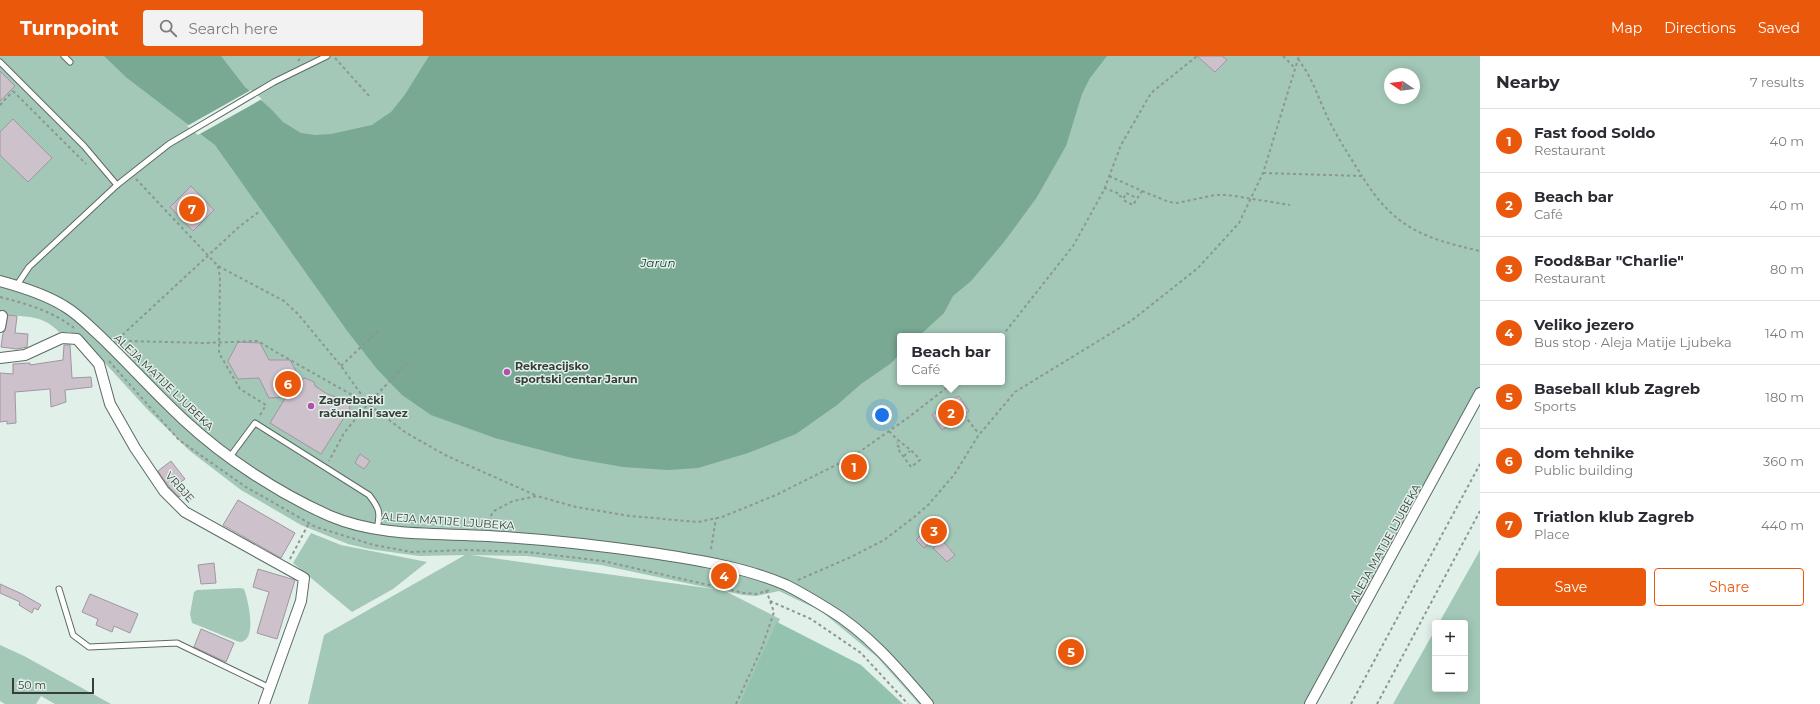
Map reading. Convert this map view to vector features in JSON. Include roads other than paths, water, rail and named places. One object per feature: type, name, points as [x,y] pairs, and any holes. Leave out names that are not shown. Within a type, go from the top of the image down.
[{"type":"street","name":"ALEJA MATIJE LJUBEKA","points":[[0,281],[46,296],[66,306],[113,342],[184,420],[229,458],[299,501],[327,514],[354,525],[377,529],[415,534],[546,539],[607,546],[708,562],[751,573],[787,586],[830,610],[869,640],[928,704]]},
{"type":"street","points":[[0,327],[2,316]]},
{"type":"street","name":"VRBJE","points":[[0,358],[25,355],[62,338],[77,339],[99,364],[110,404],[136,448],[164,490],[185,512],[304,578],[301,601],[264,704]]},
{"type":"street","name":"ALEJA MATIJE LJUBEKA","points":[[1310,704],[1480,394]]},
{"type":"lane","points":[[64,56],[70,62]]},
{"type":"lane","points":[[17,286],[29,267],[117,185],[132,175],[176,139],[274,82],[327,56]]},
{"type":"lane","points":[[0,62],[84,146],[117,185]]},
{"type":"lane","points":[[229,458],[255,423],[369,495],[378,506],[380,518],[377,529]]},
{"type":"lane","points":[[59,589],[74,635],[90,647],[177,643],[270,688]]},
{"type":"water","name":"Jarun","points":[[104,56],[221,56],[245,87],[270,108],[283,122],[301,133],[315,135],[331,134],[372,125],[391,112],[404,96],[429,56],[1107,56],[1090,78],[1082,94],[1066,146],[1037,197],[1004,242],[971,281],[953,296],[944,313],[922,333],[897,333],[897,357],[890,364],[861,384],[837,405],[796,434],[748,453],[698,468],[668,470],[623,467],[572,458],[495,438],[431,415],[402,395],[377,369],[348,332],[215,145],[127,78]]},
{"type":"place","name":"Triatlon klub Zagreb","points":[[192,209]]},
{"type":"place","name":"Rekreacijsko sportski centar Jarun","points":[[507,372]]},
{"type":"place","name":"dom tehnike","points":[[288,384]]},
{"type":"place","name":"Zagrebački računalni savez","points":[[311,406]]},
{"type":"place","name":"Beach bar","points":[[951,413]]},
{"type":"place","name":"Fast food Soldo","points":[[854,467]]},
{"type":"place","name":"Food&Bar \"Charlie\"","points":[[934,531]]},
{"type":"place","name":"Veliko jezero","points":[[724,576]]},
{"type":"place","name":"Baseball klub Zagreb","points":[[1071,652]]}]
